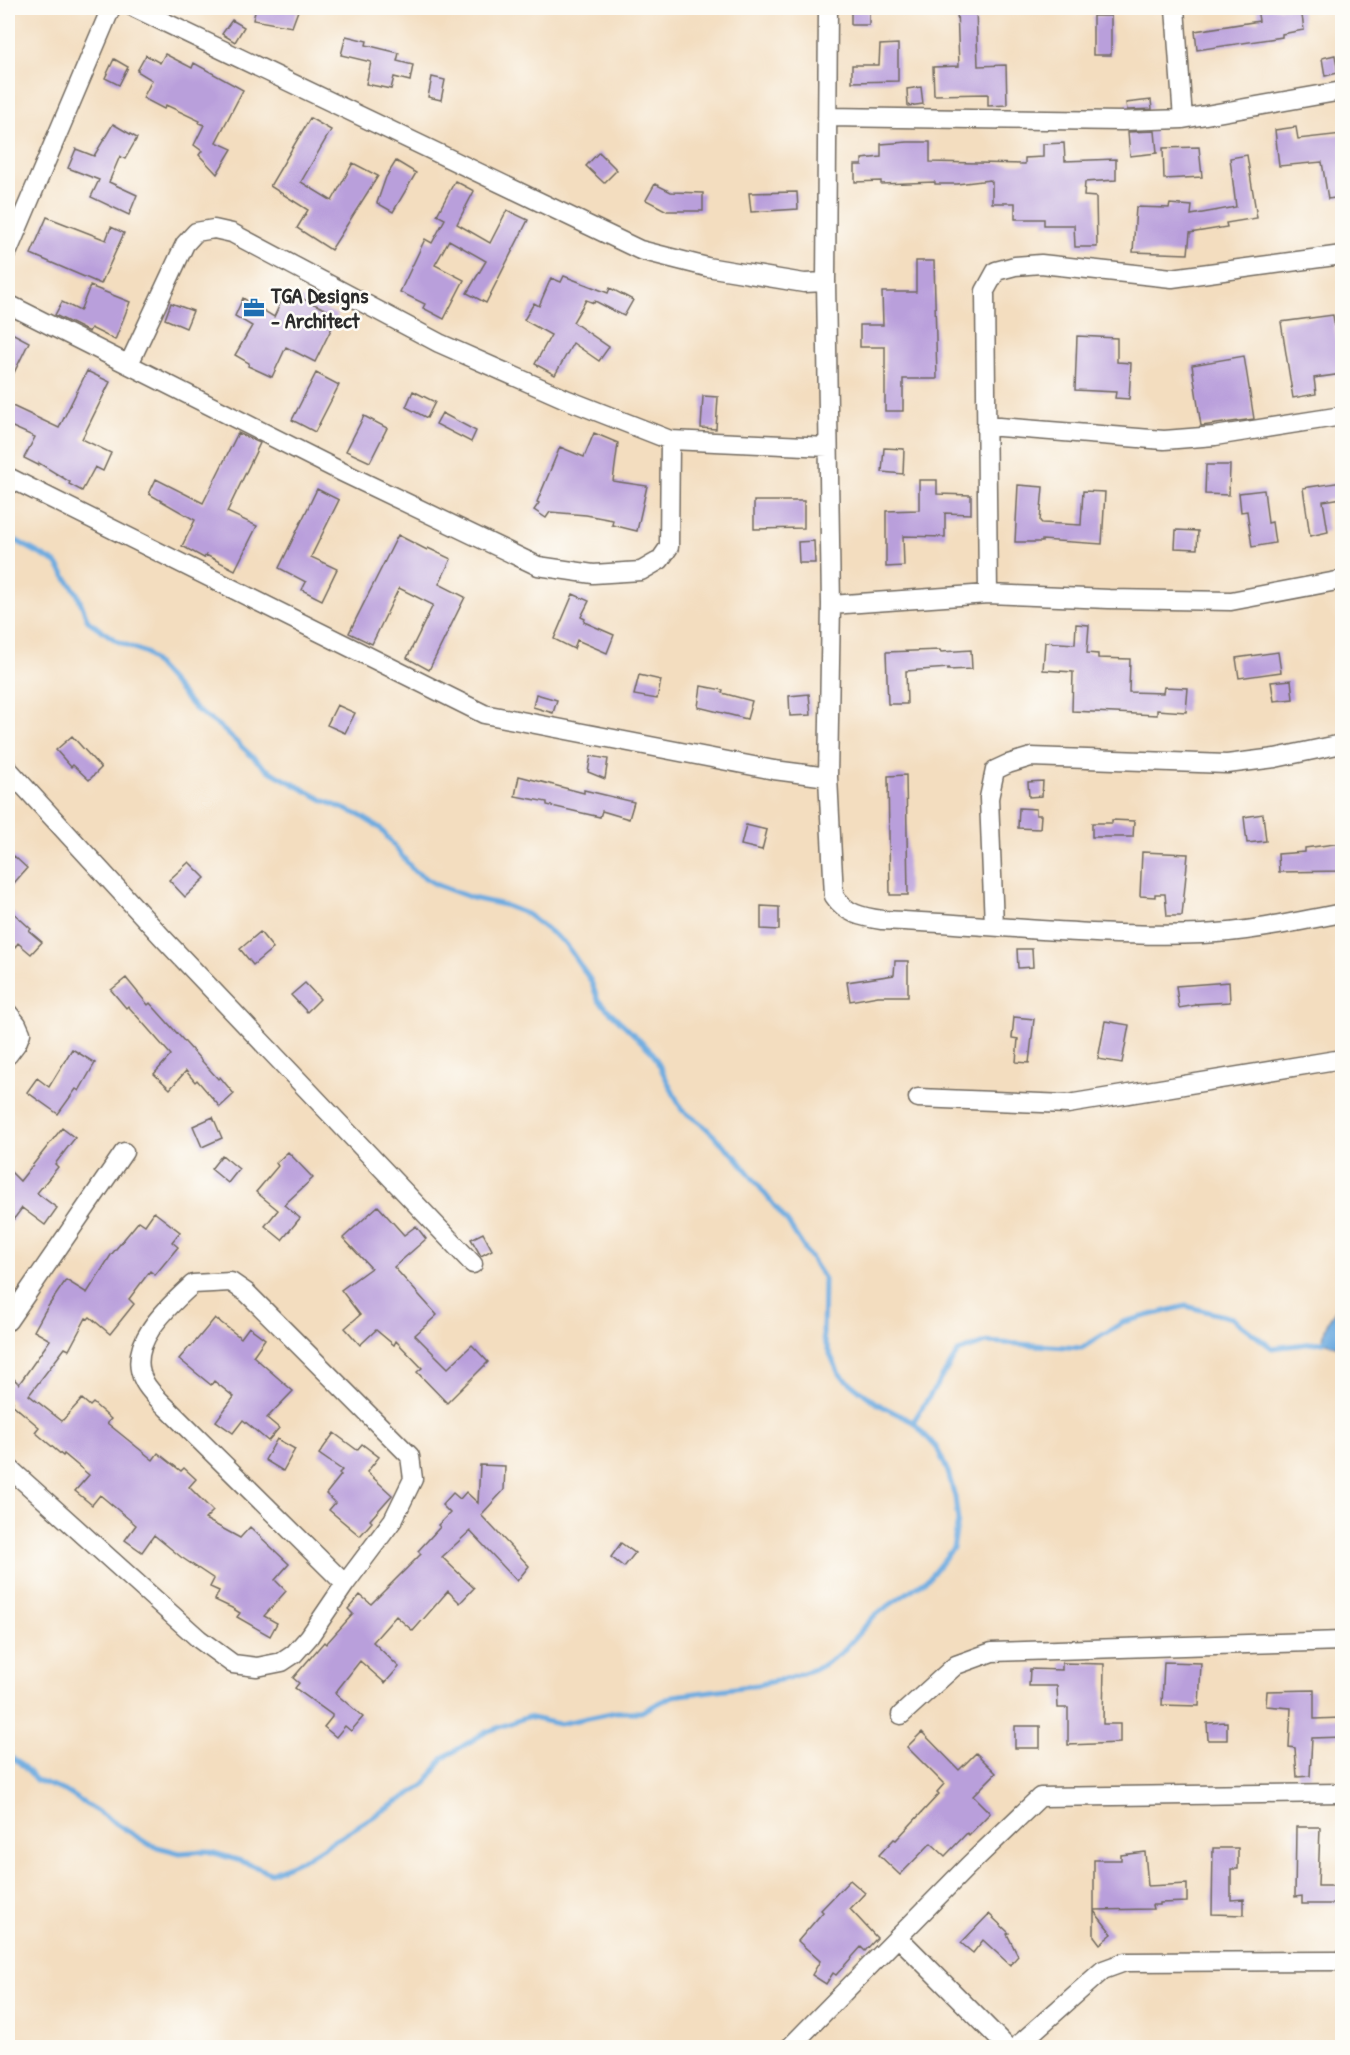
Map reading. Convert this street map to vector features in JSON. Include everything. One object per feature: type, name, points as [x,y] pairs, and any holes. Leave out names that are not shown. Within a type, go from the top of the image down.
[{"type":"street","points":[[8,250],[111,8]]},
{"type":"street","points":[[135,8],[640,250],[706,267],[804,284],[826,282]]},
{"type":"street","points":[[828,8],[826,282],[831,605],[828,777],[834,896],[842,907],[864,918],[1131,935],[1204,934],[1270,927],[1342,913]]},
{"type":"street","points":[[1175,8],[1183,119]]},
{"type":"street","points":[[827,117],[1122,121],[1183,119],[1342,91]]},
{"type":"street","points":[[129,363],[185,244],[196,232],[214,229],[232,233],[440,343],[567,400],[670,440],[828,447]]},
{"type":"street","points":[[988,594],[985,291],[996,272],[1015,266],[1041,264],[1172,278],[1342,255]]},
{"type":"street","points":[[8,304],[342,472],[538,566],[593,574],[641,571],[660,560],[669,547],[670,440]]},
{"type":"street","points":[[986,426],[999,425],[1164,440],[1215,436],[1342,416]]},
{"type":"street","points":[[8,477],[484,714],[774,770],[828,777]]},
{"type":"street","points":[[831,605],[988,594],[1231,601],[1342,580]]},
{"type":"street","points":[[994,926],[989,798],[995,770],[1031,757],[1227,764],[1275,758],[1342,744]]},
{"type":"street","points":[[8,769],[162,937],[473,1264]]},
{"type":"street","points":[[8,1013],[18,1024],[21,1033],[8,1055]]},
{"type":"street","points":[[918,1098],[1068,1104],[1342,1059]]},
{"type":"street","points":[[8,1321],[124,1152]]},
{"type":"street","points":[[8,1467],[199,1639],[233,1664],[257,1667],[282,1662],[294,1654],[309,1637],[393,1520],[413,1479],[410,1456],[247,1293],[231,1282],[193,1284],[169,1306],[146,1335],[139,1356],[144,1380],[168,1409],[345,1584]]},
{"type":"street","points":[[901,1715],[956,1665],[992,1652],[1342,1641]]},
{"type":"street","points":[[789,2048],[968,1866],[1040,1797],[1342,1793]]},
{"type":"street","points":[[898,1937],[1008,2048]]},
{"type":"street","points":[[1016,2048],[1103,1970],[1117,1964],[1125,1962],[1342,1961]]},
{"type":"water","points":[[1342,1302],[1342,1348],[1323,1342],[1329,1320]]},
{"type":"building","points":[[256,8],[299,8],[292,27],[253,20]]},
{"type":"building","points":[[957,8],[976,8],[978,66],[1006,65],[1007,105],[988,106],[988,94],[934,95],[933,67],[959,66]]},
{"type":"building","points":[[1257,8],[1301,8],[1304,30],[1282,34],[1282,37],[1197,50],[1195,31],[1259,21]]},
{"type":"building","points":[[851,11],[869,11],[869,25],[851,25]]},
{"type":"building","points":[[1093,16],[1111,16],[1111,55],[1093,55]]},
{"type":"building","points":[[232,20],[244,27],[235,42],[222,34]]},
{"type":"building","points":[[346,36],[367,41],[366,45],[399,53],[397,61],[413,65],[410,81],[394,77],[391,89],[366,84],[371,62],[341,55]]},
{"type":"building","points":[[898,44],[898,81],[852,82],[852,65],[879,65],[880,45]]},
{"type":"building","points":[[165,54],[192,68],[194,63],[243,90],[216,142],[232,149],[217,174],[199,155],[202,151],[194,145],[204,125],[166,105],[164,109],[143,98],[152,80],[137,71],[146,55],[160,63]]},
{"type":"building","points":[[1335,55],[1338,73],[1325,76],[1322,58]]},
{"type":"building","points":[[114,59],[128,67],[119,85],[105,78]]},
{"type":"building","points":[[432,77],[445,80],[441,100],[428,97]]},
{"type":"building","points":[[921,87],[923,104],[908,106],[907,89]]},
{"type":"building","points":[[1151,100],[1152,109],[1127,110],[1126,103]]},
{"type":"building","points":[[310,118],[331,130],[301,182],[332,201],[353,163],[378,176],[331,250],[297,228],[308,210],[270,186]]},
{"type":"building","points":[[113,124],[137,138],[125,159],[120,156],[109,182],[137,195],[129,215],[91,197],[99,180],[68,168],[76,149],[94,156]]},
{"type":"building","points":[[1296,127],[1298,139],[1342,134],[1342,197],[1328,199],[1322,162],[1279,166],[1275,130]]},
{"type":"building","points":[[1155,131],[1157,153],[1130,156],[1128,132]]},
{"type":"building","points":[[930,142],[930,162],[1025,164],[1025,158],[1043,157],[1043,144],[1064,143],[1065,161],[1116,159],[1116,180],[1085,182],[1084,196],[1096,197],[1097,247],[1075,247],[1074,225],[1044,225],[1044,219],[1015,219],[1015,203],[992,203],[992,182],[990,180],[957,184],[855,182],[855,165],[862,165],[862,159],[881,157],[881,144]]},
{"type":"building","points":[[1199,147],[1202,177],[1164,179],[1163,148]]},
{"type":"building","points":[[599,152],[617,170],[604,183],[586,166]]},
{"type":"building","points":[[1247,155],[1257,218],[1226,223],[1227,227],[1190,233],[1188,254],[1133,252],[1136,207],[1169,208],[1170,204],[1192,206],[1191,215],[1236,207],[1230,158]]},
{"type":"building","points":[[396,161],[416,173],[393,212],[377,203],[386,177]]},
{"type":"building","points":[[455,181],[474,191],[457,224],[490,243],[507,210],[528,220],[486,303],[467,293],[486,261],[449,240],[435,265],[464,280],[444,319],[423,308],[425,304],[400,292],[425,239],[432,243],[445,219],[437,215]]},
{"type":"building","points":[[655,184],[671,192],[703,193],[703,211],[667,211],[646,200]]},
{"type":"building","points":[[797,192],[798,209],[751,212],[749,193]]},
{"type":"building","points":[[47,217],[106,240],[111,227],[124,233],[101,284],[31,254]]},
{"type":"building","points":[[916,261],[934,261],[937,379],[903,379],[903,411],[885,411],[885,347],[860,347],[860,325],[883,325],[882,292],[916,292]]},
{"type":"building","points":[[564,276],[608,293],[610,288],[633,300],[624,316],[595,301],[594,303],[586,300],[573,322],[609,347],[599,361],[573,343],[555,375],[535,364],[551,335],[524,320],[534,303],[539,306],[551,278],[561,282]]},
{"type":"building","points":[[90,286],[130,302],[115,340],[91,328],[89,332],[55,315],[62,302],[80,311]]},
{"type":"building","points":[[286,291],[338,315],[315,362],[286,347],[272,377],[248,366],[249,363],[235,355],[252,326],[235,316],[243,298],[274,317]]},
{"type":"building","points":[[171,303],[193,311],[186,328],[165,319]]},
{"type":"building","points":[[1333,315],[1342,374],[1314,378],[1316,394],[1293,398],[1281,322]]},
{"type":"building","points":[[8,331],[29,342],[8,385]]},
{"type":"building","points":[[1077,336],[1117,338],[1117,362],[1131,363],[1129,399],[1115,398],[1116,392],[1075,390]]},
{"type":"building","points":[[1244,356],[1254,419],[1201,426],[1192,365]]},
{"type":"building","points":[[87,371],[110,382],[82,439],[111,453],[103,471],[95,467],[82,491],[39,463],[38,465],[24,458],[35,437],[8,425],[8,404],[59,428]]},
{"type":"building","points":[[316,373],[339,385],[315,432],[292,420]]},
{"type":"building","points":[[413,391],[435,402],[427,418],[406,407]]},
{"type":"building","points":[[703,396],[718,397],[716,429],[701,428]]},
{"type":"building","points":[[442,413],[476,431],[471,442],[436,424]]},
{"type":"building","points":[[364,416],[387,428],[370,462],[346,451]]},
{"type":"building","points":[[238,433],[260,443],[227,512],[257,526],[235,570],[206,555],[204,558],[182,546],[195,520],[149,494],[156,479],[203,503]]},
{"type":"building","points":[[594,433],[618,443],[613,481],[647,486],[637,531],[612,525],[613,520],[550,512],[546,518],[534,510],[539,503],[537,502],[560,447],[584,457]]},
{"type":"building","points":[[884,448],[904,449],[903,474],[882,472]]},
{"type":"building","points":[[1206,465],[1230,465],[1229,495],[1205,494]]},
{"type":"building","points":[[919,480],[937,480],[937,494],[971,495],[971,514],[945,513],[945,537],[903,536],[904,566],[886,567],[886,511],[919,510]]},
{"type":"building","points":[[1342,482],[1342,498],[1323,501],[1328,532],[1310,536],[1303,488]]},
{"type":"building","points":[[1018,485],[1043,487],[1040,521],[1042,523],[1081,525],[1083,491],[1105,492],[1102,544],[1042,540],[1042,542],[1015,542]]},
{"type":"building","points":[[317,489],[339,500],[311,557],[337,569],[322,600],[302,590],[306,582],[279,568]]},
{"type":"building","points":[[1264,490],[1268,523],[1272,522],[1275,543],[1252,547],[1247,511],[1241,512],[1239,493]]},
{"type":"building","points":[[754,501],[804,501],[804,528],[754,529]]},
{"type":"building","points":[[1176,530],[1198,531],[1197,549],[1175,548]]},
{"type":"building","points":[[398,535],[451,559],[439,584],[465,597],[429,670],[407,658],[433,605],[399,588],[372,644],[349,633]]},
{"type":"building","points":[[814,541],[815,563],[799,563],[798,542]]},
{"type":"building","points":[[573,594],[589,601],[581,617],[585,619],[584,622],[614,635],[607,653],[577,640],[574,649],[554,639]]},
{"type":"building","points":[[1076,624],[1089,625],[1087,653],[1098,654],[1098,658],[1130,659],[1129,692],[1163,693],[1164,687],[1188,688],[1186,712],[1157,710],[1157,715],[1072,711],[1073,672],[1043,670],[1045,642],[1075,644]]},
{"type":"building","points":[[940,650],[941,652],[971,650],[972,669],[906,671],[907,704],[888,704],[886,652]]},
{"type":"building","points":[[1278,652],[1281,672],[1239,678],[1236,658]]},
{"type":"building","points":[[639,675],[661,680],[657,699],[634,695]]},
{"type":"building","points":[[1291,680],[1293,699],[1274,701],[1271,682]]},
{"type":"building","points":[[701,686],[723,690],[722,693],[752,701],[747,719],[698,707]]},
{"type":"building","points":[[536,694],[557,700],[553,713],[533,707]]},
{"type":"building","points":[[809,694],[811,715],[790,716],[789,696]]},
{"type":"building","points":[[337,705],[355,713],[345,733],[327,725]]},
{"type":"building","points":[[72,736],[101,768],[89,780],[73,765],[71,767],[56,750]]},
{"type":"building","points":[[591,756],[608,759],[605,779],[588,772]]},
{"type":"building","points":[[906,775],[908,895],[890,895],[888,776]]},
{"type":"building","points":[[519,776],[584,793],[584,790],[634,802],[629,819],[602,811],[600,817],[547,805],[547,802],[515,796]]},
{"type":"building","points":[[1043,781],[1042,796],[1029,797],[1028,782]]},
{"type":"building","points":[[1019,808],[1036,809],[1036,815],[1041,815],[1040,829],[1018,828]]},
{"type":"building","points":[[1263,814],[1266,841],[1247,843],[1244,817]]},
{"type":"building","points":[[1112,820],[1134,821],[1133,837],[1092,837],[1092,823],[1112,823]]},
{"type":"building","points":[[746,825],[767,830],[762,850],[741,845]]},
{"type":"building","points":[[1342,843],[1342,871],[1279,872],[1278,854],[1305,852],[1305,848]]},
{"type":"building","points":[[1142,852],[1188,854],[1182,916],[1167,916],[1165,894],[1155,894],[1155,897],[1140,896]]},
{"type":"building","points":[[14,856],[27,868],[8,890],[8,863]]},
{"type":"building","points":[[189,862],[205,878],[185,897],[169,880]]},
{"type":"building","points":[[761,906],[779,907],[779,930],[761,929]]},
{"type":"building","points":[[8,908],[42,942],[31,954],[18,943],[15,947],[8,940]]},
{"type":"building","points":[[260,932],[273,948],[253,965],[240,949]]},
{"type":"building","points":[[1017,949],[1032,949],[1033,967],[1018,968]]},
{"type":"building","points":[[895,961],[908,961],[908,996],[878,996],[850,1001],[847,982],[894,975]]},
{"type":"building","points":[[126,978],[148,1005],[150,1003],[234,1094],[220,1107],[197,1080],[195,1082],[186,1071],[170,1089],[154,1074],[171,1055],[111,990]]},
{"type":"building","points":[[1229,982],[1230,1002],[1196,1004],[1179,1008],[1176,986]]},
{"type":"building","points":[[305,983],[320,999],[307,1012],[291,995]]},
{"type":"building","points":[[1014,1017],[1034,1019],[1029,1063],[1016,1062],[1018,1039],[1012,1038]]},
{"type":"building","points":[[1105,1021],[1129,1025],[1122,1063],[1098,1059]]},
{"type":"building","points":[[72,1049],[95,1063],[79,1091],[76,1089],[58,1114],[27,1092],[37,1078],[49,1087]]},
{"type":"building","points":[[213,1117],[222,1138],[202,1147],[193,1126]]},
{"type":"building","points":[[62,1128],[75,1138],[55,1164],[58,1167],[37,1193],[57,1208],[45,1225],[22,1208],[8,1227],[8,1169],[20,1181]]},
{"type":"building","points":[[288,1152],[313,1178],[284,1205],[300,1218],[282,1240],[265,1226],[278,1210],[256,1192],[278,1166],[276,1163]]},
{"type":"building","points":[[222,1155],[239,1169],[228,1183],[211,1169]]},
{"type":"building","points":[[378,1206],[404,1235],[416,1226],[426,1239],[394,1267],[437,1315],[415,1335],[448,1368],[472,1345],[488,1362],[447,1403],[417,1372],[422,1368],[396,1341],[394,1345],[376,1330],[360,1345],[345,1328],[360,1315],[341,1290],[371,1268],[343,1238]]},
{"type":"building","points":[[154,1212],[180,1232],[172,1242],[178,1247],[155,1275],[150,1271],[129,1299],[134,1304],[110,1334],[90,1317],[86,1318],[69,1350],[65,1348],[29,1395],[62,1421],[82,1399],[90,1406],[93,1403],[111,1419],[107,1423],[153,1460],[158,1453],[181,1471],[184,1468],[196,1479],[189,1487],[213,1511],[205,1519],[240,1538],[250,1527],[289,1564],[275,1580],[286,1591],[264,1616],[277,1623],[270,1636],[237,1617],[240,1613],[215,1600],[219,1591],[210,1587],[214,1579],[154,1535],[142,1552],[125,1540],[136,1525],[100,1495],[92,1505],[75,1491],[89,1475],[35,1432],[39,1427],[8,1398],[8,1387],[14,1379],[19,1384],[50,1340],[34,1331],[66,1280],[87,1293],[111,1255],[139,1221],[145,1225]]},
{"type":"building","points":[[483,1233],[492,1250],[481,1256],[471,1239]]},
{"type":"building","points":[[215,1318],[241,1338],[249,1327],[265,1339],[253,1356],[293,1391],[267,1418],[279,1428],[268,1441],[243,1420],[233,1433],[216,1421],[234,1397],[214,1381],[211,1385],[179,1359]]},
{"type":"building","points":[[334,1433],[357,1450],[362,1444],[379,1457],[367,1472],[392,1495],[370,1520],[372,1522],[360,1536],[329,1510],[335,1503],[326,1494],[341,1475],[339,1473],[342,1470],[319,1454]]},
{"type":"building","points":[[277,1439],[295,1449],[283,1471],[265,1460]]},
{"type":"building","points":[[480,1465],[505,1466],[504,1490],[481,1515],[529,1566],[517,1581],[470,1531],[442,1557],[474,1588],[460,1603],[448,1591],[413,1631],[396,1616],[373,1642],[399,1667],[385,1683],[360,1661],[335,1693],[363,1717],[351,1731],[345,1726],[336,1737],[324,1727],[332,1715],[295,1688],[299,1683],[293,1678],[324,1642],[326,1644],[353,1614],[348,1609],[360,1595],[371,1604],[421,1554],[418,1551],[450,1513],[442,1505],[453,1493],[460,1499],[466,1492],[478,1503]]},
{"type":"building","points":[[621,1543],[635,1553],[624,1567],[611,1557]]},
{"type":"building","points":[[1164,1662],[1201,1663],[1199,1706],[1162,1705]]},
{"type":"building","points":[[1062,1663],[1104,1664],[1103,1724],[1120,1724],[1120,1743],[1068,1745],[1068,1708],[1058,1708],[1057,1686],[1029,1686],[1030,1669],[1062,1670]]},
{"type":"building","points":[[1314,1690],[1314,1719],[1341,1718],[1342,1737],[1312,1738],[1310,1776],[1297,1777],[1295,1748],[1289,1747],[1291,1708],[1266,1706],[1267,1691]]},
{"type":"building","points":[[1227,1722],[1227,1740],[1208,1740],[1207,1723]]},
{"type":"building","points":[[1015,1726],[1040,1726],[1040,1748],[1015,1748]]},
{"type":"building","points":[[922,1732],[959,1770],[976,1753],[996,1773],[973,1796],[990,1813],[945,1856],[931,1843],[900,1875],[879,1855],[939,1794],[937,1792],[944,1784],[907,1747]]},
{"type":"building","points":[[1296,1827],[1320,1827],[1318,1886],[1342,1886],[1342,1904],[1302,1904],[1302,1896],[1295,1897]]},
{"type":"building","points":[[1213,1848],[1238,1848],[1238,1869],[1231,1869],[1231,1900],[1244,1899],[1244,1915],[1212,1914]]},
{"type":"building","points":[[1145,1852],[1148,1886],[1187,1884],[1187,1902],[1160,1903],[1160,1905],[1152,1905],[1153,1909],[1094,1910],[1094,1860],[1121,1860],[1121,1855]]},
{"type":"building","points":[[850,1880],[865,1893],[850,1909],[877,1938],[865,1951],[861,1947],[836,1975],[833,1973],[826,1984],[812,1975],[820,1961],[798,1941],[823,1912],[821,1910]]},
{"type":"building","points":[[1094,1911],[1112,1934],[1100,1944],[1094,1936]]},
{"type":"building","points":[[989,1914],[1009,1933],[1007,1934],[1018,1956],[1010,1965],[983,1940],[973,1953],[961,1943]]},
{"type":"waterway","points":[[8,536],[56,563],[77,593],[88,621],[117,641],[146,653],[195,709],[219,726],[266,769],[325,801],[359,815],[380,828],[414,871],[437,885],[527,914],[565,943],[591,981],[598,1000],[653,1053],[682,1110],[704,1126],[736,1157],[788,1223],[824,1279],[823,1338],[839,1374],[876,1403],[913,1422],[937,1448],[948,1472],[955,1497],[958,1521],[953,1548],[929,1578],[875,1615],[841,1653],[820,1667],[757,1685],[673,1696],[641,1712],[616,1712],[559,1724],[527,1717],[486,1732],[443,1758],[425,1785],[307,1857],[271,1873],[207,1851],[180,1853],[150,1845],[65,1791],[37,1781],[19,1762],[8,1756]]},
{"type":"waterway","points":[[913,1422],[958,1352],[987,1342],[1082,1348],[1123,1322],[1186,1306],[1232,1318],[1272,1348],[1323,1342],[1328,1338]]},
{"type":"place","name":"TGA Designs - Architect","points":[[254,308]]}]
